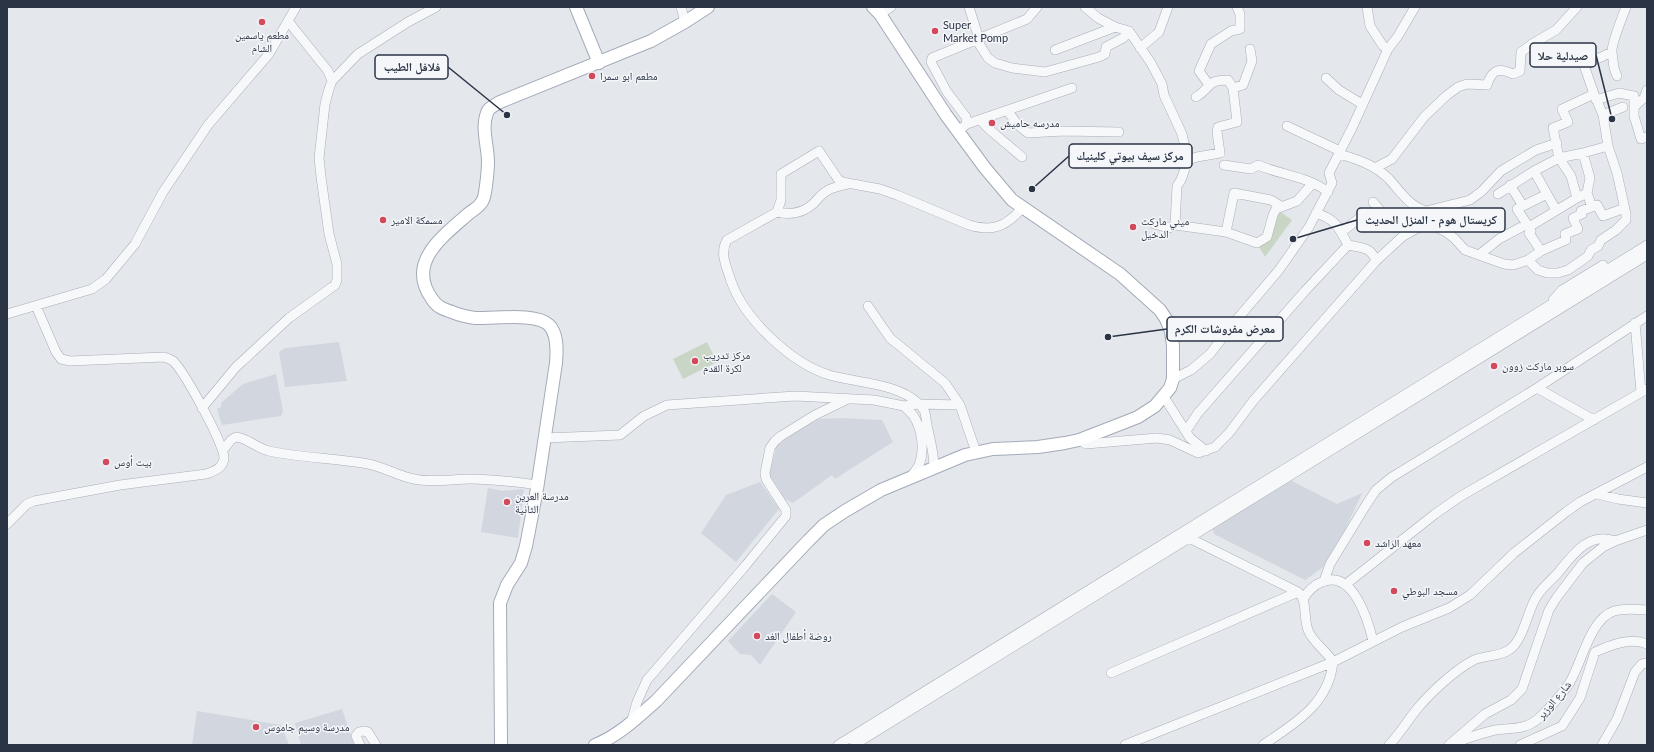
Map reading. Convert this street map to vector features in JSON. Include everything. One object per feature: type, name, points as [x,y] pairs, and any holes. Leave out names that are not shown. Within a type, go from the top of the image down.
[{"type":"main road","points":[[576,7],[599,63]]},
{"type":"main road","points":[[501,745],[500,603],[507,585],[521,563],[526,546],[538,485],[557,347],[550,325],[540,318],[473,318],[440,308],[432,300],[427,290],[423,276],[424,264],[428,254],[441,237],[482,203],[485,193],[488,162],[485,122],[487,112],[500,102],[651,41],[708,7]]},
{"type":"main road","points":[[595,745],[607,740],[631,723],[656,701],[824,525],[845,511],[875,494],[934,467],[976,452],[1007,448],[1038,447],[1079,440],[1138,417],[1155,406],[1170,388],[1173,379],[1173,346],[1171,330],[1160,310],[1120,274],[1012,200],[985,168],[962,127],[946,115],[877,10]]},
{"type":"street","points":[[7,314],[92,289],[106,279],[135,244],[162,192],[208,125],[269,54],[296,7]]},
{"type":"street","points":[[202,408],[236,367],[289,318],[335,285],[337,280],[337,264],[328,226],[319,158],[325,104],[332,81],[358,54],[408,22],[436,7]]},
{"type":"street","points":[[681,7],[685,22]]},
{"type":"street","points":[[877,10],[891,7]]},
{"type":"street","points":[[969,7],[978,39],[985,55],[995,63],[1006,67],[1045,72],[1099,57],[1105,54],[1106,47],[1123,38],[1129,31]]},
{"type":"street","points":[[962,127],[966,117],[947,92],[931,62],[932,58],[1027,18],[1037,7]]},
{"type":"street","points":[[1084,7],[1098,18],[1115,27],[1129,31],[1156,70],[1162,84],[1164,95],[1182,134],[1188,160],[1181,180],[1177,186],[1175,225]]},
{"type":"street","points":[[1140,48],[1159,32],[1168,7]]},
{"type":"street","points":[[1209,85],[1199,71],[1211,44],[1231,31],[1240,29],[1240,14],[1237,7]]},
{"type":"street","points":[[1367,7],[1370,26],[1383,46],[1388,49]]},
{"type":"street","points":[[1173,379],[1191,370],[1210,354],[1233,324],[1279,270],[1301,240],[1328,192],[1332,183],[1329,173],[1388,49],[1398,36],[1415,7]]},
{"type":"street","points":[[1375,168],[1392,159],[1424,116],[1458,87],[1467,84],[1486,85],[1494,72],[1504,70],[1513,74],[1520,71],[1521,52],[1556,30],[1577,7]]},
{"type":"street","points":[[1617,76],[1614,68],[1612,45],[1626,7]]},
{"type":"street","points":[[288,21],[328,71],[332,81]]},
{"type":"street","points":[[1055,50],[1115,27]]},
{"type":"street","points":[[1233,88],[1243,85],[1252,61],[1250,49]]},
{"type":"street","points":[[1528,260],[1538,270],[1552,273],[1568,270],[1584,259],[1591,250],[1598,246],[1601,240],[1616,230],[1626,220],[1625,208],[1617,173],[1608,146],[1602,116],[1584,65],[1612,52]]},
{"type":"street","points":[[1326,78],[1339,90],[1362,104]]},
{"type":"street","points":[[1188,160],[1220,153],[1217,132],[1218,127],[1237,122],[1233,88],[1228,80],[1216,80],[1209,85],[1203,93],[1196,97]]},
{"type":"street","points":[[962,127],[1072,88]]},
{"type":"street","points":[[1634,106],[1644,98],[1647,90]]},
{"type":"street","points":[[1577,198],[1571,176],[1559,158],[1553,128],[1568,122],[1562,109],[1595,97],[1619,93],[1634,96],[1634,116],[1641,139],[1647,138]]},
{"type":"street","points":[[1602,116],[1623,107]]},
{"type":"street","points":[[1007,110],[1018,126],[1028,133],[1064,131],[1119,132]]},
{"type":"street","points":[[980,120],[1022,157]]},
{"type":"street","points":[[1287,126],[1339,152],[1359,159],[1375,168],[1388,178],[1414,206],[1426,212],[1474,197],[1501,171],[1536,150],[1557,143]]},
{"type":"street","points":[[1498,194],[1520,179],[1559,158],[1608,146]]},
{"type":"street","points":[[934,467],[934,457],[924,410],[901,392],[830,375],[807,366],[791,356],[759,326],[744,308],[733,287],[723,253],[724,246],[727,240],[777,212],[781,200],[781,174],[819,151],[838,179],[848,184],[880,189],[981,229],[989,229],[1002,225],[1022,208]]},
{"type":"street","points":[[1583,153],[1590,178],[1587,193],[1592,207]]},
{"type":"street","points":[[1513,164],[1520,179]]},
{"type":"street","points":[[1224,165],[1251,170],[1258,165],[1276,172],[1296,176],[1318,184],[1328,192]]},
{"type":"street","points":[[1534,171],[1556,210]]},
{"type":"street","points":[[1154,224],[1169,228],[1175,225],[1226,232],[1257,243],[1267,237],[1276,209],[1297,201],[1312,183]]},
{"type":"street","points":[[777,212],[784,214],[799,212],[812,205],[829,189],[848,184]]},
{"type":"street","points":[[1510,185],[1523,206]]},
{"type":"street","points":[[1226,232],[1234,193],[1271,200],[1281,206]]},
{"type":"street","points":[[1479,255],[1499,239],[1528,226],[1587,193]]},
{"type":"street","points":[[1541,251],[1529,233],[1531,232],[1528,226],[1517,209],[1547,194]]},
{"type":"street","points":[[1342,232],[1364,214],[1367,217],[1370,216],[1378,209],[1373,202]]},
{"type":"street","points":[[1427,222],[1450,235],[1465,250],[1504,264],[1513,264],[1528,260],[1541,251],[1566,240],[1565,234],[1578,229],[1573,218],[1582,214],[1581,211],[1597,205],[1602,216],[1625,208]]},
{"type":"street","points":[[1426,212],[1427,222]]},
{"type":"street","points":[[1316,213],[1329,217],[1342,232],[1348,245]]},
{"type":"street","points":[[1079,440],[1086,444],[1157,438],[1170,440],[1198,453],[1215,447],[1229,433],[1253,401],[1376,261],[1402,236],[1412,229],[1427,222]]},
{"type":"street","points":[[1348,245],[1369,250],[1373,254],[1376,261]]},
{"type":"street","points":[[1186,431],[1198,413],[1320,274],[1348,245]]},
{"type":"street","points":[[1548,307],[1562,290],[1624,253],[1646,249]]},
{"type":"street","points":[[854,745],[1548,307],[1646,249]]},
{"type":"street","points":[[838,745],[1186,535],[1646,249]]},
{"type":"street","points":[[1584,259],[1594,271]]},
{"type":"street","points":[[7,524],[27,504],[34,501],[120,485],[211,472],[221,466],[224,458],[223,450],[202,408],[186,379],[173,361],[164,357],[70,361],[61,359],[56,352],[36,306]]},
{"type":"street","points":[[868,306],[890,338],[945,383],[960,405],[976,452]]},
{"type":"street","points":[[1324,581],[1330,564],[1376,490],[1392,477],[1536,388],[1647,316]]},
{"type":"street","points":[[1345,585],[1435,514],[1461,496],[1644,390],[1635,323]]},
{"type":"street","points":[[1536,388],[1594,420]]},
{"type":"street","points":[[544,438],[620,435],[644,416],[667,405],[795,396],[874,400],[904,406],[918,404],[960,405]]},
{"type":"street","points":[[1164,397],[1194,443],[1206,451]]},
{"type":"street","points":[[631,723],[637,702],[647,680],[786,516],[786,510],[766,479],[765,473],[770,448],[775,441],[799,425],[848,399]]},
{"type":"street","points":[[904,406],[913,416],[919,430],[922,443],[922,455],[918,466],[910,478]]},
{"type":"street","points":[[223,450],[236,436],[266,450],[284,454],[370,464],[400,476],[414,479],[430,481],[471,479],[496,480],[538,485]]},
{"type":"street","points":[[1125,745],[1333,662],[1402,627],[1438,614],[1460,602],[1481,586],[1526,543],[1566,512],[1647,467]]},
{"type":"street","points":[[1597,494],[1618,500],[1647,503]]},
{"type":"street","points":[[1449,745],[1485,714],[1511,700],[1522,689],[1544,623],[1553,603],[1583,563],[1603,547],[1615,541],[1647,530]]},
{"type":"street","points":[[1186,535],[1300,595],[1308,629],[1314,640],[1333,662]]},
{"type":"street","points":[[1389,745],[1397,737],[1417,709],[1441,684],[1475,660],[1498,655],[1510,650],[1519,637],[1536,597],[1581,546],[1594,539],[1604,538],[1615,541]]},
{"type":"street","points":[[1111,673],[1300,595],[1324,581],[1334,580],[1345,585],[1353,593],[1361,607],[1373,641]]},
{"type":"street","name":"شارع الوزير","points":[[1449,745],[1476,734],[1519,728],[1539,719],[1570,683],[1597,624],[1613,611],[1630,608],[1647,610]]},
{"type":"street","points":[[1520,745],[1562,726],[1580,698],[1595,652],[1629,640],[1635,640],[1647,644]]},
{"type":"street","points":[[1263,745],[1296,722],[1312,707],[1328,686],[1333,662]]},
{"type":"street","points":[[1602,745],[1616,719],[1635,672],[1642,664],[1647,663]]},
{"type":"street","points":[[360,745],[356,736],[363,730],[368,732],[376,745]]},
{"type":"shaded area","points":[[339,342],[347,381],[285,387],[279,352],[285,348]]},
{"type":"shaded area","points":[[276,374],[283,411],[281,416],[222,425],[217,409],[221,407],[221,403],[243,384]]},
{"type":"shaded area","points":[[841,418],[882,420],[893,442],[835,479],[832,475],[793,503],[785,499],[769,474],[777,446],[780,441],[819,419]]},
{"type":"shaded area","points":[[1288,479],[1337,504],[1362,493],[1345,530],[1322,568],[1305,580],[1214,534],[1213,529]]},
{"type":"shaded area","points":[[760,482],[779,509],[736,562],[701,533],[726,495]]},
{"type":"shaded area","points":[[488,488],[502,491],[524,489],[518,538],[481,532]]},
{"type":"shaded area","points":[[772,594],[796,612],[760,665],[751,655],[740,654],[728,641]]},
{"type":"shaded area","points":[[342,709],[354,745],[301,745],[295,723]]},
{"type":"shaded area","points":[[197,711],[281,725],[289,745],[192,745]]},
{"type":"green space","points":[[1276,209],[1292,220],[1265,257],[1257,243],[1264,240]]},
{"type":"green space","name":"مركز تدريب لكرة القدم","points":[[707,342],[717,362],[683,379],[673,359]]},
{"type":"place","name":"مطعم ياسمين الشام","points":[[262,22]]},
{"type":"place","name":"Super Market Pomp","points":[[935,31]]},
{"type":"place","name":"مطعم ابو سمرا","points":[[592,76]]},
{"type":"place","name":"فلافل الطيب","points":[[507,115]]},
{"type":"place","name":"صيدلية حلا","points":[[1612,119]]},
{"type":"place","name":"مدرسه حاميش","points":[[992,123]]},
{"type":"place","name":"مركز سيف بيوتي كلينيك","points":[[1032,189]]},
{"type":"place","name":"مسمكة الامير","points":[[383,220]]},
{"type":"place","name":"ميني ماركت الدخيل","points":[[1133,227]]},
{"type":"place","name":"كريستال هوم - المنزل الحديث","points":[[1293,239]]},
{"type":"place","name":"معرض مفروشات الكرم","points":[[1108,337]]},
{"type":"place","name":"مركز تدريب لكرة القدم","points":[[695,361]]},
{"type":"place","name":"سوبر ماركت زوون","points":[[1494,366]]},
{"type":"place","name":"بيت أوس","points":[[106,462]]},
{"type":"place","name":"مدرسة العرين الثانية","points":[[507,502]]},
{"type":"place","name":"معهد الراشد","points":[[1367,543]]},
{"type":"place","name":"مسجد البوطي","points":[[1394,591]]},
{"type":"place","name":"روضة أطفال الغد","points":[[757,636]]},
{"type":"place","name":"مدرسة وسيم جاموس","points":[[256,727]]}]
